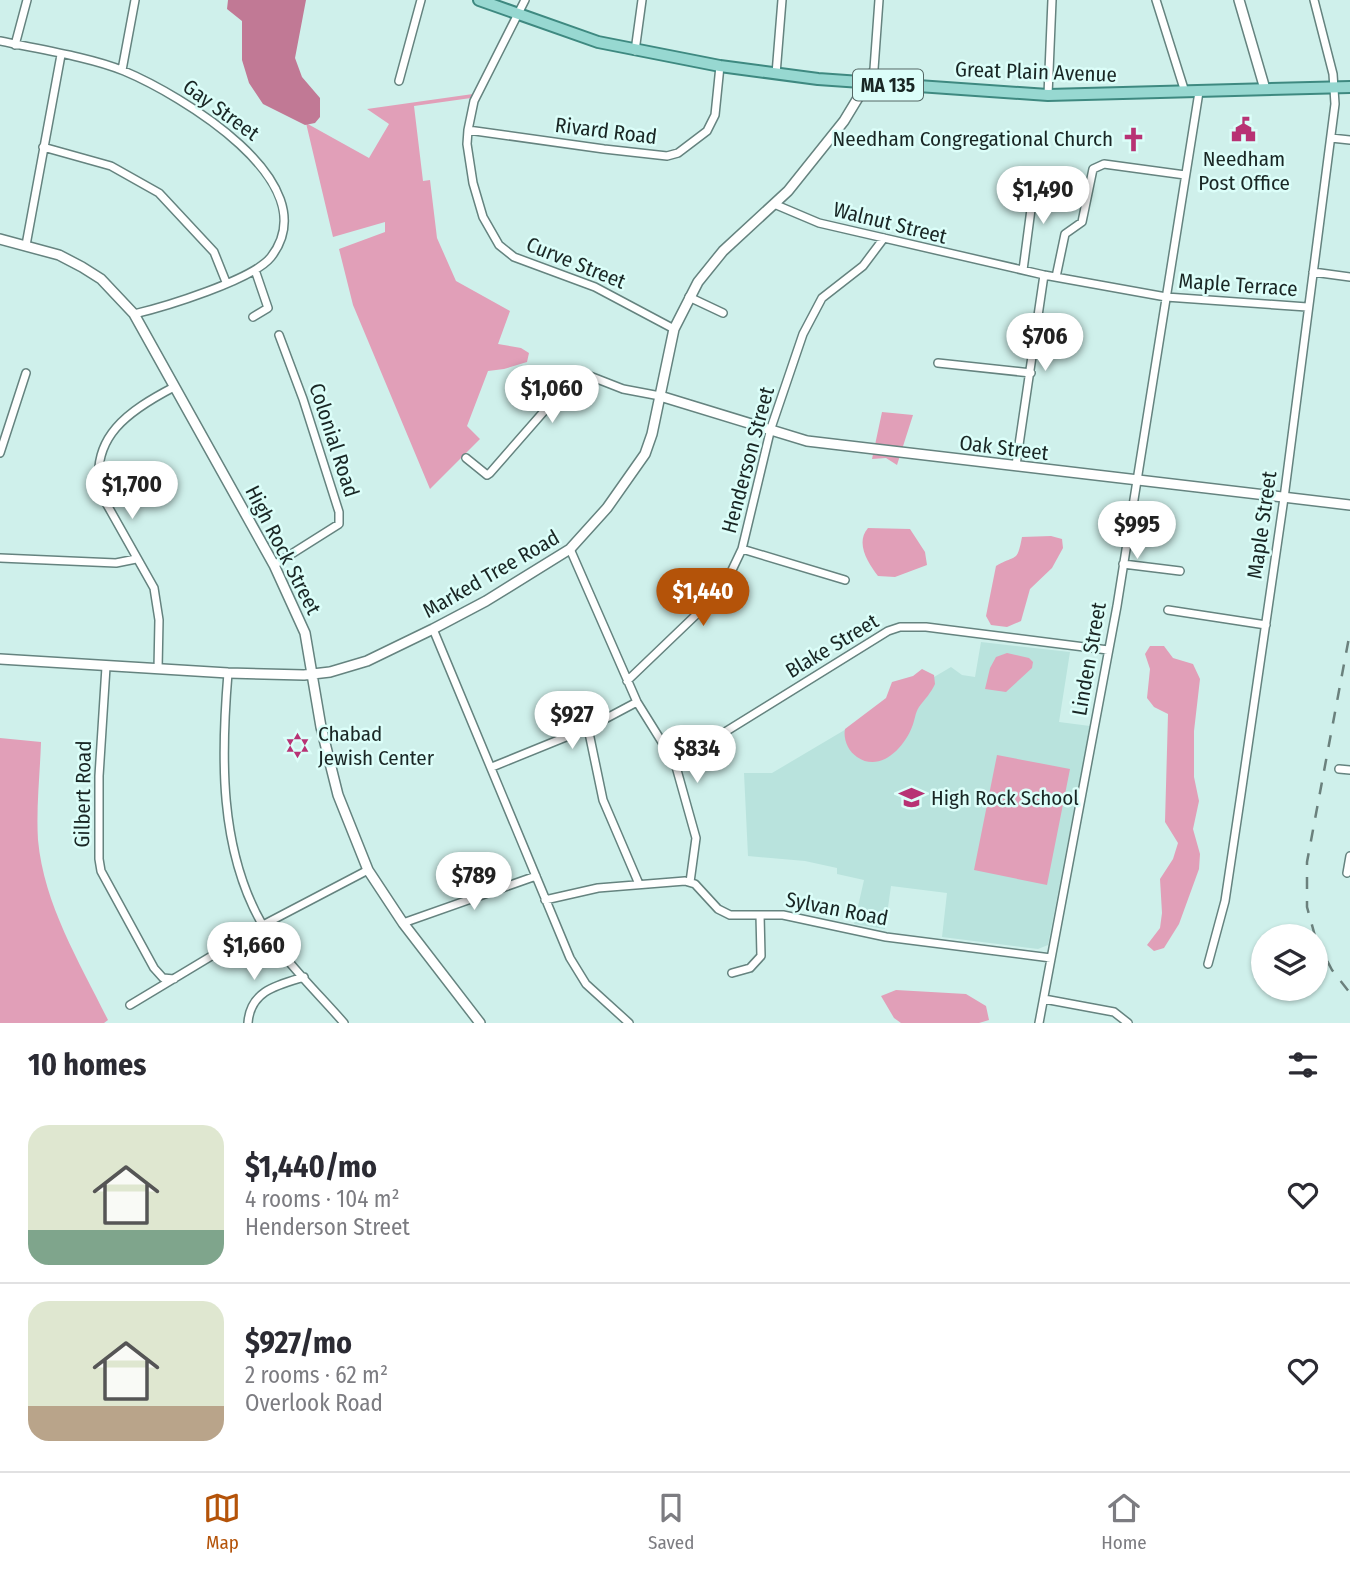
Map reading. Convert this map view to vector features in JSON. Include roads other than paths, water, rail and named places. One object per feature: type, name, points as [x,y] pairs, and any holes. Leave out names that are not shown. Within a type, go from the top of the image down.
[{"type":"main road","name":"Great Plain Avenue","points":[[479,0],[598,42],[635,51],[776,74],[867,83],[1048,94],[1350,87]]},
{"type":"street","points":[[15,45],[27,0]]},
{"type":"street","points":[[122,70],[135,0]]},
{"type":"street","points":[[400,81],[421,0]]},
{"type":"street","name":"Curve Street","points":[[525,0],[474,101],[468,130],[467,144],[483,217],[499,246],[514,257],[595,287],[674,329]]},
{"type":"street","points":[[635,51],[642,0]]},
{"type":"street","points":[[776,74],[782,0]]},
{"type":"street","points":[[867,83],[874,68],[879,0]]},
{"type":"street","points":[[1048,94],[1052,0]]},
{"type":"street","points":[[1156,0],[1185,92]]},
{"type":"street","points":[[1240,0],[1265,89]]},
{"type":"street","name":"Maple Street","points":[[1208,964],[1227,892],[1284,498],[1331,138],[1335,87],[1314,0]]},
{"type":"street","name":"Gay Street","points":[[0,41],[122,70],[196,110],[253,154],[266,171],[281,201],[281,227],[272,256],[255,270],[134,314]]},
{"type":"street","points":[[26,245],[61,55]]},
{"type":"street","name":"Rivard Road","points":[[468,130],[667,156],[678,153],[707,131],[715,115],[720,66]]},
{"type":"street","name":"Marked Tree Road","points":[[0,659],[106,667],[313,675],[368,661],[486,601],[570,549],[607,508],[645,454],[674,329],[689,297],[713,261],[774,204],[828,141],[867,83]]},
{"type":"street","name":"Linden Street","points":[[1039,1023],[1123,564],[1199,92]]},
{"type":"street","points":[[1331,138],[1350,140]]},
{"type":"street","points":[[43,147],[111,166],[159,193],[214,252],[226,282]]},
{"type":"street","points":[[1056,278],[1066,234],[1082,222],[1093,169],[1104,164],[1185,175]]},
{"type":"street","points":[[1023,270],[1035,179]]},
{"type":"street","name":"Walnut Street","points":[[774,204],[820,223],[940,253],[1056,278],[1166,297]]},
{"type":"street","name":"Henderson Street","points":[[627,681],[723,589],[742,549],[771,428],[803,334],[822,298],[863,266],[884,238]]},
{"type":"street","name":"High Rock Street","points":[[0,239],[26,245],[82,267],[101,279],[134,314],[274,565],[305,633],[321,727],[338,795],[368,870],[403,923],[480,1023]]},
{"type":"street","points":[[253,317],[268,308],[255,270]]},
{"type":"street","points":[[1313,272],[1350,276]]},
{"type":"street","points":[[1016,465],[1044,275]]},
{"type":"street","points":[[689,297],[723,313]]},
{"type":"street","name":"Maple Terrace","points":[[1166,297],[1307,307]]},
{"type":"street","name":"Colonial Road","points":[[274,565],[339,524],[339,512],[303,399],[279,335]]},
{"type":"street","points":[[938,363],[1031,373]]},
{"type":"street","points":[[0,453],[26,373]]},
{"type":"street","points":[[466,458],[487,475],[490,473],[574,377],[582,373],[623,389],[660,396]]},
{"type":"street","points":[[158,669],[158,603],[154,588],[102,494],[98,477],[108,438],[120,420],[174,387]]},
{"type":"street","name":"Oak Street","points":[[660,396],[807,441],[1350,505]]},
{"type":"street","points":[[545,900],[598,888],[690,882],[696,838],[675,763],[637,702],[570,549]]},
{"type":"street","points":[[742,549],[845,580]]},
{"type":"street","points":[[0,558],[116,563],[136,559]]},
{"type":"street","points":[[1123,564],[1180,570]]},
{"type":"street","points":[[1168,610],[1266,625]]},
{"type":"street","name":"Blake Street","points":[[675,763],[888,631],[900,627],[926,627],[1108,650]]},
{"type":"street","points":[[433,629],[577,971],[596,994],[629,1023]]},
{"type":"street","name":"Gilbert Road","points":[[106,667],[99,776],[99,859],[115,898],[154,968],[163,978],[174,979]]},
{"type":"street","points":[[228,673],[223,753],[230,825],[243,881],[263,925],[344,1023]]},
{"type":"street","points":[[492,767],[589,728],[637,702]]},
{"type":"street","points":[[589,728],[603,800],[639,884]]},
{"type":"street","points":[[1339,769],[1350,770]]},
{"type":"street","points":[[1347,873],[1350,856]]},
{"type":"street","points":[[130,1005],[263,925],[368,870]]},
{"type":"street","points":[[403,923],[536,876]]},
{"type":"street","name":"Sylvan Road","points":[[690,882],[721,912],[736,916],[783,915],[886,937],[1051,958]]},
{"type":"street","points":[[732,973],[753,966],[761,956],[760,915]]},
{"type":"street","points":[[248,1023],[249,1009],[255,998],[277,985],[304,977]]},
{"type":"street","points":[[1044,999],[1114,1013],[1128,1023]]},
{"type":"railway","points":[[1312,924],[1307,907],[1307,862],[1350,632]]},
{"type":"railway","points":[[1328,962],[1350,993]]},
{"type":"place","name":"Needham Post Office","points":[[1244,130]]},
{"type":"place","name":"Needham Congregational Church","points":[[1133,139]]},
{"type":"place","name":"Chabad Jewish Center","points":[[298,746]]},
{"type":"place","name":"High Rock School","points":[[911,798]]}]
